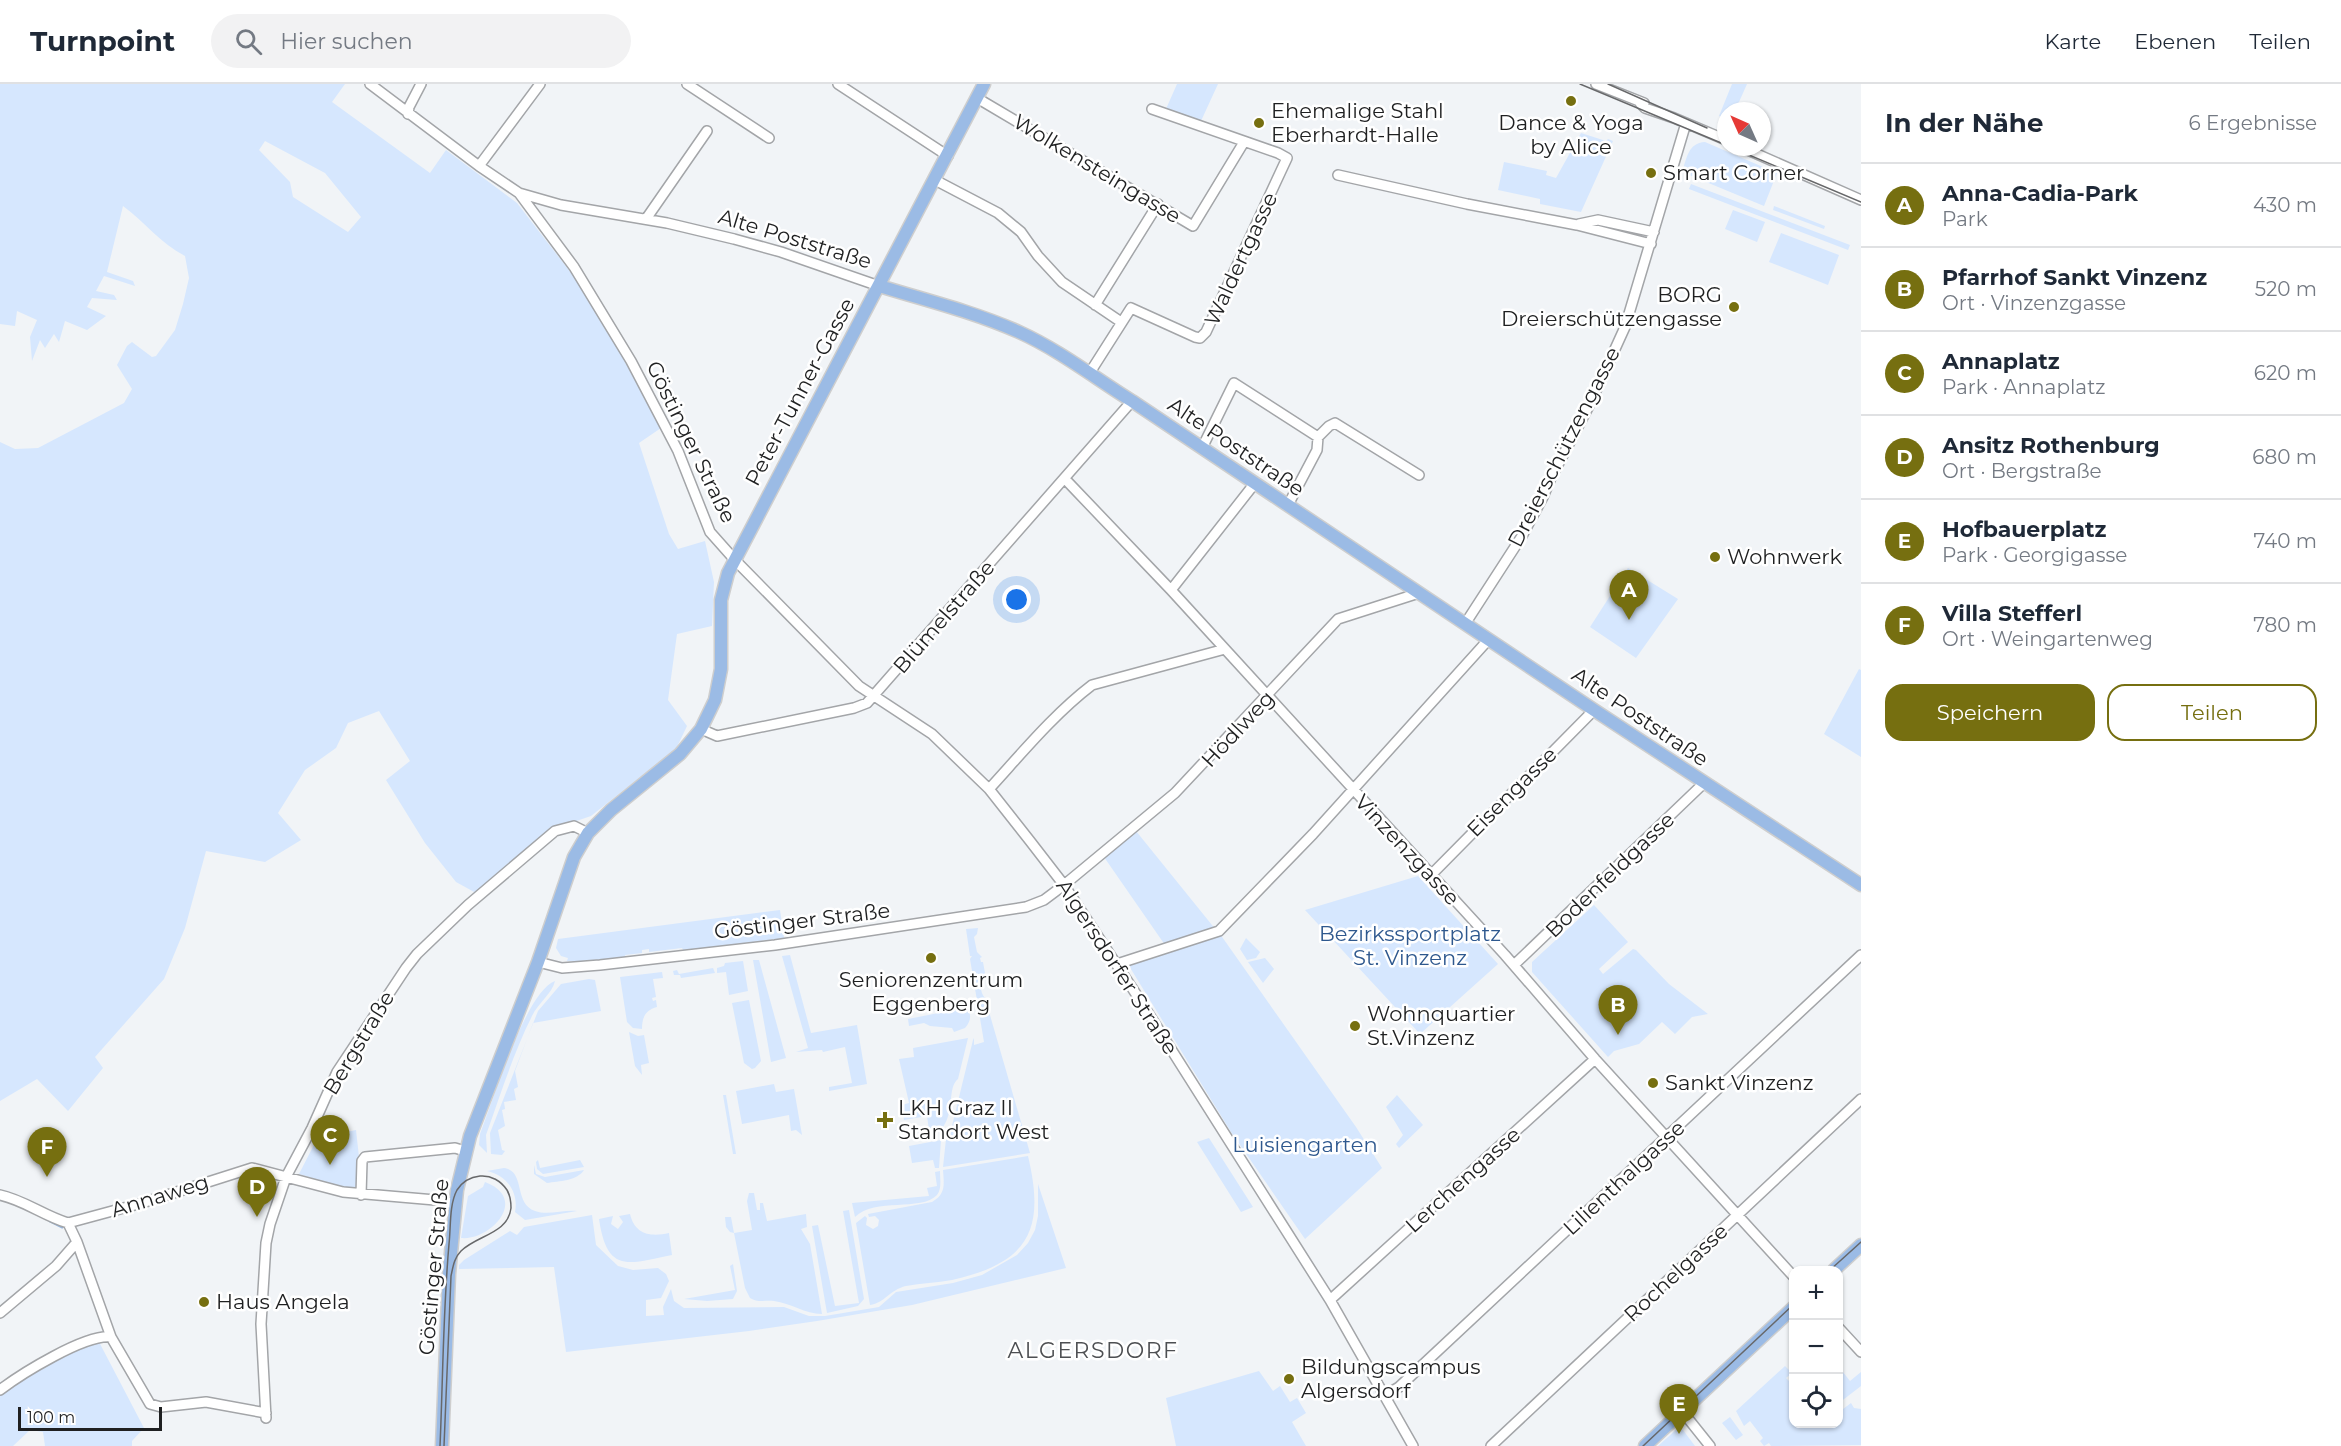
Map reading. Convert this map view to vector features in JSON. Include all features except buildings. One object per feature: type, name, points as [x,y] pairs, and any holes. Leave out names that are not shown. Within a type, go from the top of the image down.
[{"type":"main road","name":"Peter-Tunner-Gasse","points":[[734,559],[984,84]]},
{"type":"main road","name":"Alte Poststraße","points":[[879,286],[1019,332],[1089,374],[1861,885]]},
{"type":"main road","name":"Göstinger Straße","points":[[442,1446],[448,1280],[456,1204],[465,1151],[538,962],[574,857],[588,833],[611,810],[680,754],[700,729],[714,700],[721,669],[721,600],[734,559]]},
{"type":"main road","points":[[1838,1266],[1861,1245]]},
{"type":"main road","points":[[1645,1446],[1789,1312]]},
{"type":"street","name":"Göstinger Straße","points":[[370,84],[479,166],[519,192],[574,267],[625,351],[678,451],[697,493],[710,532],[734,559]]},
{"type":"street","points":[[408,114],[409,107],[421,84]]},
{"type":"street","points":[[479,166],[540,84]]},
{"type":"street","points":[[687,84],[769,138]]},
{"type":"street","points":[[838,84],[948,156]]},
{"type":"street","points":[[1596,84],[1640,103],[1645,108],[1717,136]]},
{"type":"street","name":"Wolkensteingasse","points":[[977,98],[1193,226],[1244,141]]},
{"type":"street","points":[[1152,109],[1244,141]]},
{"type":"street","name":"Dreierschützengasse","points":[[1465,624],[1522,536],[1590,404],[1625,327],[1686,123]]},
{"type":"street","points":[[646,219],[707,131]]},
{"type":"street","name":"Waldertgasse","points":[[1121,322],[1131,308],[1195,337],[1200,338],[1206,332],[1287,158],[1244,141]]},
{"type":"street","points":[[1761,156],[1861,200]]},
{"type":"street","points":[[1338,175],[1467,204],[1577,225],[1651,244]]},
{"type":"street","points":[[935,180],[998,213],[1021,232],[1038,256],[1062,282],[1121,322],[1089,374]]},
{"type":"street","name":"Alte Poststraße","points":[[519,192],[561,205],[646,219],[734,239],[811,262],[879,286]]},
{"type":"street","points":[[1095,305],[1158,204]]},
{"type":"street","points":[[1577,225],[1598,220],[1654,232]]},
{"type":"street","points":[[1202,448],[1234,383],[1318,437]]},
{"type":"street","name":"Blümelstraße","points":[[700,729],[717,736],[854,708],[867,703],[1132,401]]},
{"type":"street","points":[[1287,505],[1317,450],[1318,437],[1335,423],[1419,475]]},
{"type":"street","name":"Vinzenzgasse","points":[[1065,479],[1171,590],[1514,965],[1595,1059],[1789,1272]]},
{"type":"street","points":[[1171,590],[1256,483]]},
{"type":"street","name":"Algersdorfer Straße","points":[[734,559],[853,680],[874,697],[932,734],[989,789],[1064,885],[1118,964],[1330,1300],[1413,1446]]},
{"type":"street","name":"Hödlweg","points":[[1064,885],[1175,793],[1268,697],[1338,619],[1419,593]]},
{"type":"street","points":[[1118,964],[1219,931],[1313,834],[1490,639]]},
{"type":"street","points":[[989,789],[1036,737],[1092,685],[1225,649]]},
{"type":"street","name":"Eisengasse","points":[[1431,875],[1594,710]]},
{"type":"street","name":"Bodenfeldgasse","points":[[1514,965],[1704,783]]},
{"type":"street","name":"Bergstraße","points":[[111,1337],[150,1404],[161,1407],[206,1402],[266,1416],[261,1353],[266,1243],[274,1208],[286,1177],[312,1128],[337,1072],[368,1023],[417,954],[478,896],[555,831],[574,826],[588,833]]},
{"type":"street","name":"Göstinger Straße","points":[[538,962],[562,969],[775,945],[959,919],[1026,908],[1044,900],[1064,885]]},
{"type":"street","name":"Lilienthalgasse","points":[[1384,1396],[1399,1387],[1861,955]]},
{"type":"street","name":"Lerchengasse","points":[[1330,1300],[1595,1059]]},
{"type":"street","name":"Rochelgasse","points":[[1491,1446],[1861,1099]]},
{"type":"street","points":[[361,1195],[362,1161],[365,1157],[455,1148],[465,1151]]},
{"type":"street","name":"Annaweg","points":[[68,1223],[142,1203],[249,1168],[361,1195],[435,1200],[456,1204]]},
{"type":"street","points":[[0,1195],[14,1198],[37,1211],[68,1223],[111,1337],[99,1337],[67,1351],[23,1373],[0,1390]]},
{"type":"street","points":[[0,1313],[49,1273],[77,1242]]},
{"type":"street","points":[[1843,1332],[1861,1352]]},
{"type":"street","points":[[1682,1411],[1710,1446]]},
{"type":"green space","points":[[0,84],[345,84],[332,102],[430,173],[446,150],[517,203],[575,278],[618,349],[661,428],[639,443],[669,534],[678,549],[705,541],[714,582],[712,626],[677,634],[668,700],[687,726],[676,749],[591,816],[550,830],[476,893],[456,882],[425,843],[386,780],[410,761],[379,711],[348,723],[336,748],[305,770],[278,813],[301,840],[265,862],[206,851],[185,928],[164,979],[95,1057],[103,1068],[68,1111],[37,1079],[0,1101],[0,442],[15,449],[38,448],[124,403],[132,389],[117,365],[127,346],[132,342],[152,357],[156,356],[175,330],[189,278],[185,256],[168,245],[123,206],[107,272],[133,281],[135,286],[104,276],[96,291],[114,295],[117,300],[92,298],[87,307],[106,316],[87,330],[65,321],[59,342],[54,334],[45,348],[40,340],[32,361],[30,337],[37,320],[17,311],[15,326],[0,324]],"holes":[[[265,141],[325,173],[361,217],[348,232],[293,197],[290,182],[259,150]]]},
{"type":"green space","points":[[1177,84],[1218,84],[1201,121],[1166,109]]},
{"type":"green space","points":[[1732,84],[1747,84],[1739,102],[1725,102]]},
{"type":"green space","points":[[1581,133],[1613,141],[1581,212],[1540,204],[1540,199],[1498,190],[1504,162],[1547,171],[1546,175],[1556,178]]},
{"type":"green space","points":[[1705,142],[1717,147],[1717,156],[1738,156],[1777,173],[1764,206],[1682,172],[1692,148]]},
{"type":"green space","points":[[1691,184],[1850,245],[1848,250],[1689,189]]},
{"type":"green space","points":[[1774,206],[1825,226],[1824,229],[1773,210]]},
{"type":"green space","points":[[1733,210],[1765,222],[1757,242],[1725,229]]},
{"type":"green space","points":[[1781,233],[1839,255],[1828,285],[1769,262]]},
{"type":"green space","points":[[1628,568],[1678,599],[1636,658],[1590,627]]},
{"type":"green space","points":[[1859,669],[1861,670],[1861,757],[1824,734]]},
{"type":"green space","points":[[1136,831],[1216,930],[1165,945],[1104,857]]},
{"type":"green space","name":"Bezirkssportplatz St. Vinzenz","points":[[1418,876],[1498,964],[1420,1034],[1305,910]]},
{"type":"green space","points":[[1594,905],[1628,942],[1599,969],[1603,974],[1633,949],[1636,950],[1669,984],[1708,1014],[1692,1017],[1675,1034],[1662,1022],[1639,1044],[1614,1051],[1608,1057],[1532,972],[1532,962]]},
{"type":"green space","points":[[780,910],[784,938],[684,951],[682,948],[649,952],[649,949],[642,950],[642,953],[625,955],[626,959],[594,963],[567,961],[568,958],[561,956],[556,948],[558,939]]},
{"type":"green space","points":[[978,928],[974,937],[977,952],[982,957],[980,958],[985,973],[981,989],[1030,1153],[943,1167],[946,1139],[949,1138],[973,1040],[974,1038],[974,1045],[984,1042],[966,929]]},
{"type":"green space","name":"Luisiengarten","points":[[1220,934],[1356,1127],[1382,1168],[1305,1239],[1231,1132],[1129,966]]},
{"type":"green space","points":[[1246,938],[1260,952],[1256,958],[1247,960],[1240,949]]},
{"type":"green space","points":[[790,955],[811,1033],[857,1025],[867,1084],[829,1091],[829,1087],[852,1083],[845,1047],[823,1052],[822,1050],[796,1052],[808,1048],[782,956]]},
{"type":"green space","points":[[1265,958],[1274,969],[1263,983],[1248,962]]},
{"type":"green space","points":[[753,960],[759,960],[786,1058],[771,1062]]},
{"type":"green space","points":[[743,961],[748,991],[729,995],[726,972],[717,973],[717,968],[724,966],[725,963]]},
{"type":"green space","points":[[713,968],[715,973],[681,978],[680,975],[674,975],[673,971],[677,970],[679,974]]},
{"type":"green space","points":[[662,972],[663,978],[653,979],[656,997],[652,998],[653,1001],[656,1000],[657,1007],[645,1015],[642,1029],[633,1028],[627,1022],[620,977]]},
{"type":"green space","points":[[595,980],[601,1011],[533,1023],[538,1011],[561,984]]},
{"type":"green space","points":[[555,981],[532,1016],[513,1060],[486,1135],[487,1153],[479,1145],[480,1134],[501,1075],[533,1005],[544,989]]},
{"type":"green space","points":[[749,1000],[761,1061],[752,1069],[744,1063],[732,1003]]},
{"type":"green space","points":[[964,1004],[970,1016],[965,1028],[954,1032],[952,1028],[930,1026],[924,1023],[909,1026],[908,1019],[964,1008]]},
{"type":"green space","points":[[629,1032],[638,1036],[644,1035],[649,1063],[641,1065],[642,1075],[635,1066]]},
{"type":"green space","points":[[527,1038],[515,1071],[518,1087],[514,1089],[516,1100],[504,1102],[505,1109],[502,1110],[505,1126],[498,1130],[502,1150],[505,1151],[502,1155],[491,1154],[490,1133]]},
{"type":"green space","points":[[968,1038],[958,1079],[953,1088],[949,1114],[943,1127],[929,1130],[927,1116],[904,1120],[902,1105],[909,1103],[899,1059],[914,1057],[913,1048]]},
{"type":"green space","points":[[774,1084],[776,1092],[794,1089],[802,1135],[796,1130],[791,1131],[789,1115],[742,1124],[736,1091]]},
{"type":"green space","points":[[723,1095],[726,1095],[736,1154],[733,1154]]},
{"type":"green space","points":[[1397,1095],[1423,1125],[1399,1148],[1396,1144],[1403,1135],[1386,1107]]},
{"type":"green space","points":[[356,1130],[359,1157],[356,1191],[299,1174],[321,1131],[331,1135]]},
{"type":"green space","points":[[1209,1138],[1253,1207],[1241,1212],[1197,1142]]},
{"type":"green space","points":[[941,1140],[939,1168],[935,1168],[933,1160],[912,1163],[909,1146]]},
{"type":"green space","points":[[1028,1156],[1033,1182],[1032,1224],[1025,1240],[1014,1253],[998,1264],[978,1273],[952,1280],[906,1286],[895,1290],[880,1302],[870,1305],[856,1223],[865,1216],[866,1225],[873,1229],[878,1226],[879,1220],[875,1216],[869,1217],[868,1214],[932,1202],[937,1199],[944,1185],[943,1170]]},
{"type":"green space","points":[[538,1160],[540,1168],[580,1160],[584,1167],[543,1174],[537,1169]]},
{"type":"green space","points":[[534,1165],[536,1174],[545,1177],[584,1170],[572,1178],[547,1183],[534,1174]]},
{"type":"green space","points":[[504,1168],[511,1170],[515,1175],[521,1195],[528,1207],[545,1213],[577,1211],[525,1220],[515,1212],[515,1198],[510,1186],[500,1176],[487,1171]]},
{"type":"green space","points":[[940,1171],[940,1190],[930,1200],[874,1208],[855,1217],[852,1203],[929,1196],[927,1188],[937,1186],[935,1172]]},
{"type":"green space","points":[[485,1182],[498,1189],[504,1198],[505,1208],[501,1218],[483,1233],[461,1238],[468,1196],[483,1187]]},
{"type":"green space","points":[[1038,1184],[1066,1268],[912,1305],[749,1331],[566,1352],[554,1267],[459,1269],[459,1265],[464,1260],[510,1231],[517,1235],[524,1227],[592,1215],[596,1245],[618,1266],[633,1270],[658,1268],[666,1274],[669,1281],[661,1298],[646,1300],[646,1316],[664,1315],[663,1307],[671,1289],[674,1301],[684,1308],[784,1307],[809,1316],[825,1316],[879,1307],[896,1292],[953,1283],[982,1275],[1017,1255],[1028,1243],[1035,1230],[1038,1216]]},
{"type":"green space","points":[[749,1193],[754,1193],[757,1210],[760,1210],[760,1203],[763,1203],[767,1221],[806,1214],[807,1227],[801,1229],[810,1244],[822,1314],[780,1302],[750,1298],[745,1288],[734,1233],[752,1230],[747,1201]]},
{"type":"green space","points":[[849,1210],[864,1299],[858,1306],[827,1313],[812,1226],[818,1225],[835,1306],[859,1303],[843,1211]]},
{"type":"green space","points":[[630,1214],[632,1221],[645,1233],[656,1235],[669,1233],[672,1255],[632,1262],[614,1257],[603,1237],[599,1219],[613,1216],[611,1224],[618,1229],[623,1222],[619,1216]]},
{"type":"green space","points":[[725,1217],[731,1217],[734,1233],[726,1227]]},
{"type":"green space","points":[[733,1264],[737,1291],[733,1299],[707,1301],[684,1299],[735,1290],[730,1266]]},
{"type":"green space","points":[[98,1340],[144,1428],[132,1441],[132,1446],[45,1446],[43,1432],[30,1430],[13,1446],[0,1446],[0,1395],[31,1371]]},
{"type":"green space","points":[[1785,1366],[1789,1370],[1789,1376],[1786,1378],[1789,1381],[1789,1428],[1843,1428],[1843,1409],[1851,1403],[1854,1408],[1861,1409],[1861,1445],[1771,1446],[1769,1443],[1764,1446],[1760,1441],[1763,1438],[1750,1421],[1744,1426],[1736,1411]]},
{"type":"green space","points":[[1259,1371],[1273,1391],[1280,1386],[1290,1402],[1297,1398],[1306,1413],[1292,1422],[1306,1446],[1176,1446],[1166,1398]]},
{"type":"green space","points":[[1843,1372],[1850,1381],[1861,1372],[1861,1386],[1843,1400]]},
{"type":"green space","points":[[1730,1417],[1743,1435],[1736,1440],[1722,1423]]},
{"type":"green space","points":[[1677,1429],[1683,1430],[1695,1446],[1658,1446]]},
{"type":"waterway","points":[[50,1221],[62,1227]]},
{"type":"tram line","points":[[1580,84],[1717,141]]},
{"type":"tram line","points":[[1608,84],[1707,128]]},
{"type":"tram line","points":[[1751,156],[1861,202]]},
{"type":"tram line","points":[[440,1446],[445,1294],[454,1196],[464,1182],[488,1176],[499,1181],[507,1190],[511,1208],[509,1217],[504,1223],[461,1251],[453,1266],[444,1446]]},
{"type":"tram line","points":[[1834,1266],[1861,1242]]},
{"type":"tram line","points":[[1643,1446],[1789,1309]]},
{"type":"place","name":"Dance & Yoga by Alice","points":[[1571,101]]},
{"type":"place","name":"Ehemalige Stahl Eberhardt-Halle","points":[[1259,123]]},
{"type":"place","name":"Smart Corner","points":[[1651,173]]},
{"type":"place","name":"BORG Dreierschützengasse","points":[[1734,307]]},
{"type":"place","name":"Wohnwerk","points":[[1715,557]]},
{"type":"place","name":"Anna-Cadia-Park","points":[[1629,620]]},
{"type":"place","name":"Seniorenzentrum Eggenberg","points":[[931,958]]},
{"type":"place","name":"Wohnquartier St.Vinzenz","points":[[1355,1026]]},
{"type":"place","name":"Pfarrhof Sankt Vinzenz","points":[[1618,1035]]},
{"type":"place","name":"Sankt Vinzenz","points":[[1653,1083]]},
{"type":"place","name":"LKH Graz II Standort West","points":[[885,1120]]},
{"type":"place","name":"Annaplatz","points":[[330,1165]]},
{"type":"place","name":"Villa Stefferl","points":[[47,1177]]},
{"type":"place","name":"Ansitz Rothenburg","points":[[257,1217]]},
{"type":"place","name":"Haus Angela","points":[[204,1302]]},
{"type":"place","name":"Bildungscampus Algersdorf","points":[[1289,1379]]},
{"type":"place","name":"Hofbauerplatz","points":[[1679,1434]]},
{"type":"district","name":"ALGERSDORF","points":[[1093,1350]]}]
